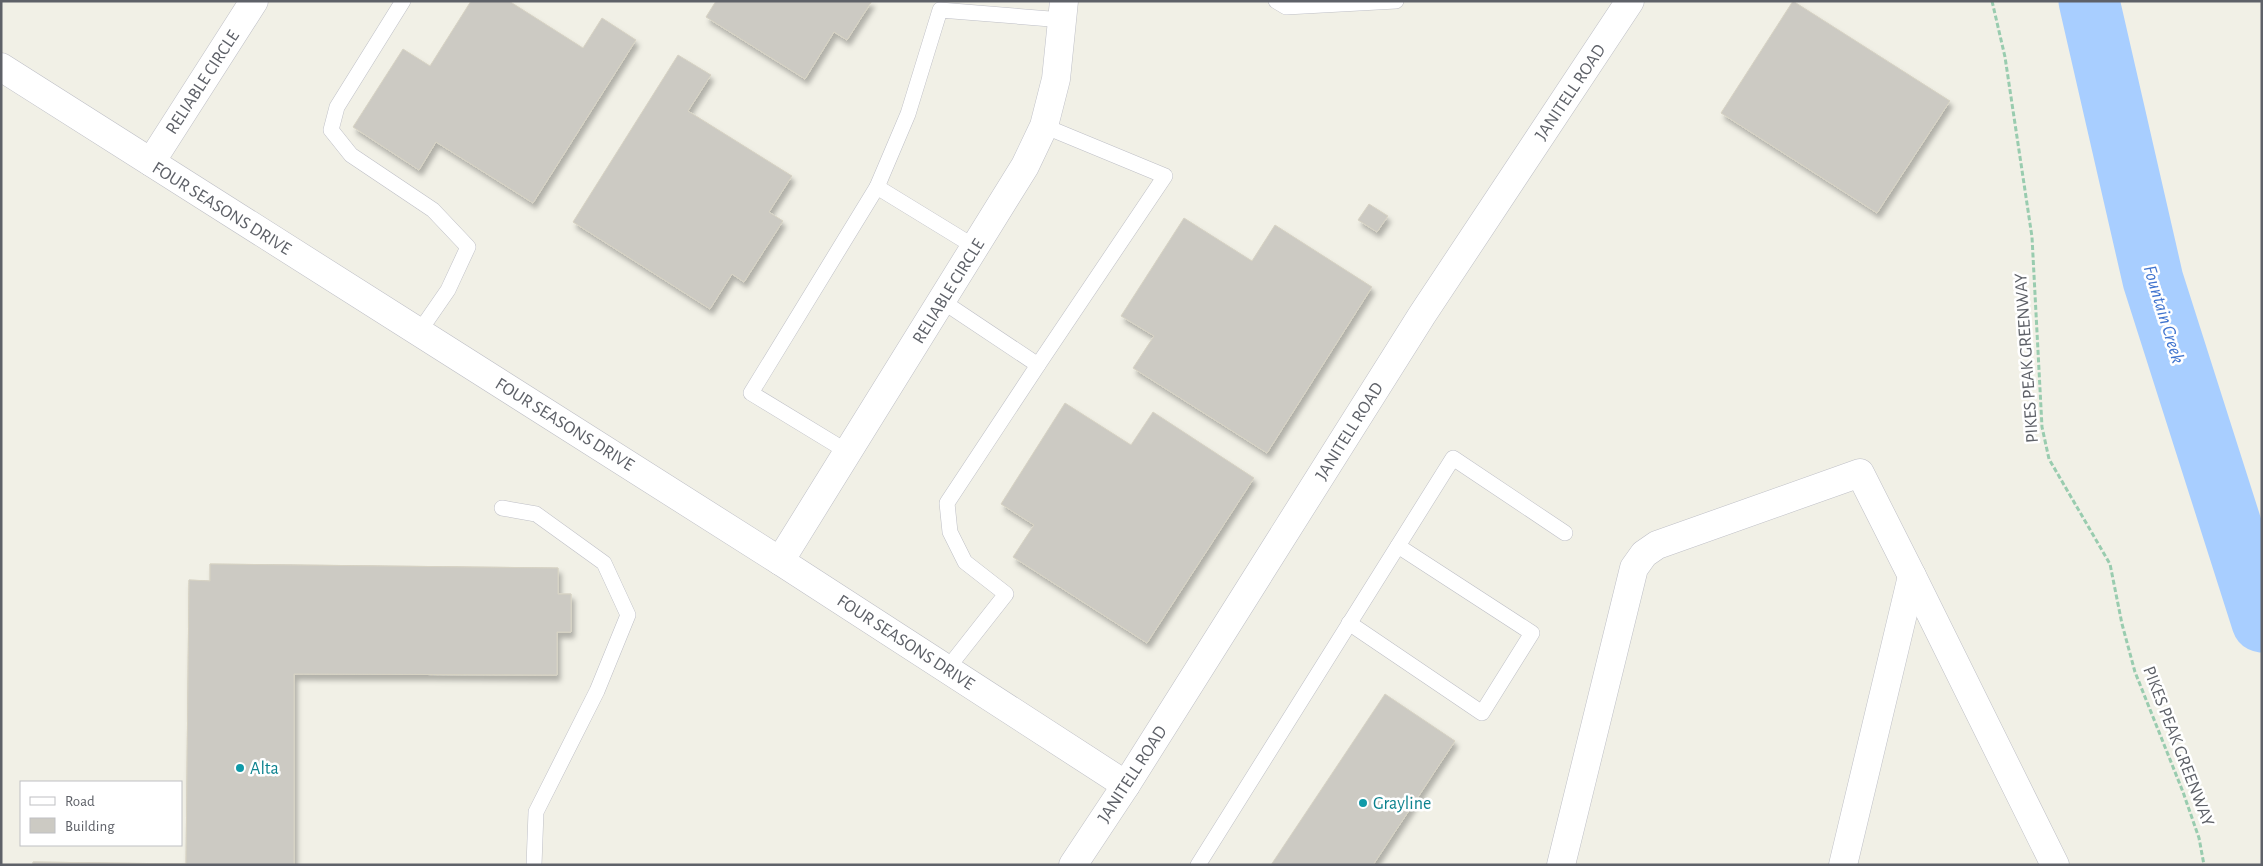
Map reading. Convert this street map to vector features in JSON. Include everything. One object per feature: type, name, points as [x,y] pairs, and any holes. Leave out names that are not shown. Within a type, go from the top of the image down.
[{"type":"street","name":"RELIABLE CIRCLE","points":[[151,162],[254,1]]},
{"type":"street","name":"JANITELL ROAD","points":[[1073,865],[1422,314],[1630,1]]},
{"type":"street","name":"RELIABLE CIRCLE","points":[[780,561],[1025,166],[1044,126],[1056,79],[1064,10]]},
{"type":"street","name":"FOUR SEASONS DRIVE","points":[[1,67],[780,561],[1126,784]]},
{"type":"street","points":[[1560,865],[1634,568],[1644,554],[1657,546],[1860,473],[2055,865]]},
{"type":"street","points":[[1843,865],[1912,576]]},
{"type":"lane","points":[[403,1],[337,107],[330,130],[351,155],[433,210],[468,247],[448,290],[419,332]]},
{"type":"lane","points":[[1276,1],[1286,7],[1396,1]]},
{"type":"lane","points":[[848,452],[751,393],[877,187],[908,114],[940,10],[1064,10]]},
{"type":"lane","points":[[947,669],[1006,594],[965,562],[950,532],[947,504],[1165,176],[1044,126]]},
{"type":"lane","points":[[877,187],[975,247]]},
{"type":"lane","points":[[942,301],[1038,365]]},
{"type":"lane","points":[[1198,865],[1453,458],[1565,533]]},
{"type":"lane","points":[[502,508],[536,514],[604,563],[628,615],[597,691],[536,812],[534,865]]},
{"type":"lane","points":[[1350,623],[1482,713],[1532,633],[1398,546]]},
{"type":"path","name":"PIKES PEAK GREENWAY","points":[[1992,1],[2005,57],[2032,236],[2042,427],[2049,459],[2110,564],[2122,624],[2135,672],[2186,801],[2199,838],[2204,865]]},
{"type":"building","points":[[471,1],[509,1],[583,48],[602,18],[636,40],[533,203],[436,142],[419,170],[353,127],[403,49],[430,66]]},
{"type":"building","points":[[716,1],[872,1],[847,40],[834,32],[805,79],[706,17]]},
{"type":"building","points":[[1793,1],[1950,101],[1877,213],[1721,113]]},
{"type":"building","points":[[678,55],[711,75],[688,111],[792,176],[769,212],[783,221],[744,282],[732,274],[710,309],[573,222]]},
{"type":"building","points":[[1369,204],[1388,216],[1377,232],[1358,220]]},
{"type":"building","points":[[1184,218],[1252,261],[1275,225],[1372,287],[1267,453],[1133,368],[1154,336],[1121,316]]},
{"type":"building","points":[[1065,403],[1131,445],[1153,412],[1254,478],[1147,643],[1013,557],[1034,525],[1001,504]]},
{"type":"building","name":"Alta","points":[[210,564],[558,568],[558,594],[571,594],[571,632],[557,632],[557,675],[294,674],[294,865],[33,865],[33,862],[186,864],[189,580],[210,581]]},
{"type":"building","name":"Alta","points":[[210,564],[558,568],[558,594],[571,594],[571,632],[557,632],[557,675],[294,674],[294,865],[33,865],[33,862],[186,864],[189,580],[210,581]]},
{"type":"building","name":"Grayline","points":[[1385,694],[1455,741],[1373,865],[1271,865]]},
{"type":"waterway","name":"Fountain Creek","points":[[2089,1],[2153,280],[2262,622]]},
{"type":"place","name":"Alta","points":[[240,768]]},
{"type":"place","name":"Grayline","points":[[1363,803]]}]
